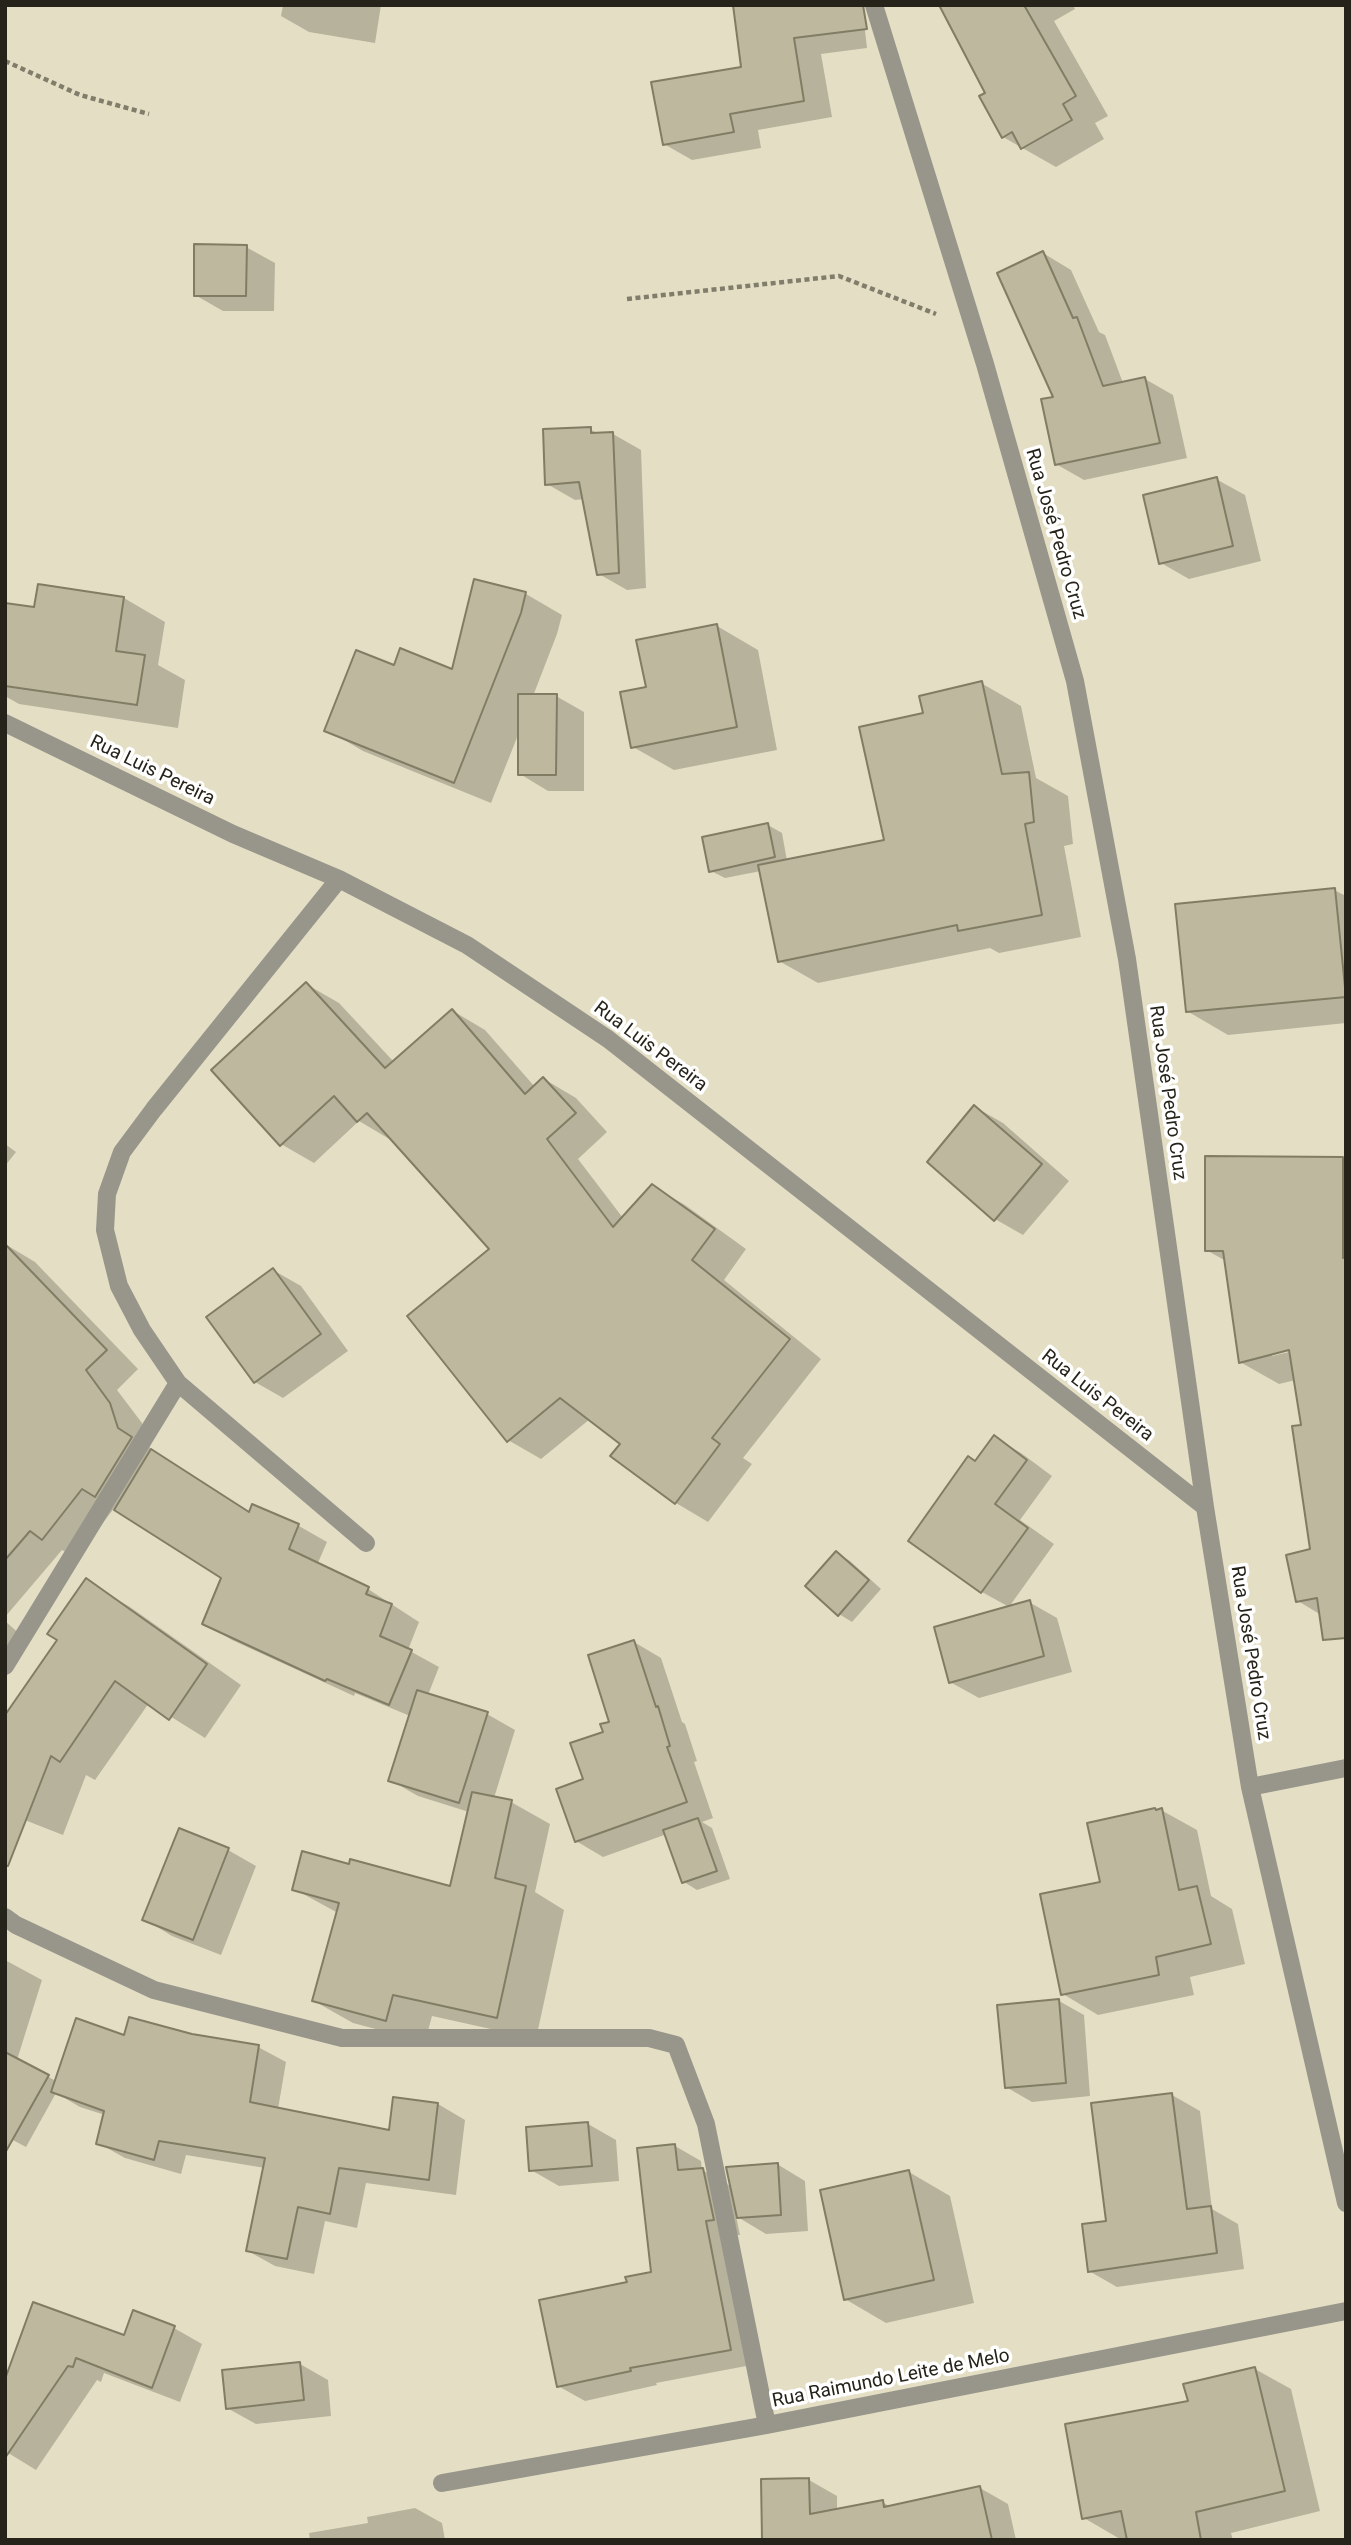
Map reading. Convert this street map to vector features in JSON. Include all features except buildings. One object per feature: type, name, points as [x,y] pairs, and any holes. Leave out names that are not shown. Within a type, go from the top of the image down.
[{"type":"street","name":"Rua José Pedro Cruz","points":[[874,5],[985,364],[1076,681],[1127,959],[1205,1507],[1250,1787],[1346,2203]]},
{"type":"street","name":"Rua Luis Pereira","points":[[5,723],[233,834],[338,879],[467,945],[608,1039],[1205,1507]]},
{"type":"street","points":[[338,879],[153,1109],[122,1152],[107,1194],[104,1230],[119,1286],[142,1330],[178,1383],[366,1543]]},
{"type":"street","points":[[5,1666],[178,1383]]},
{"type":"street","points":[[1250,1787],[1346,1768]]},
{"type":"street","points":[[5,1917],[16,1925],[154,1990],[342,2038],[649,2038],[676,2045],[706,2124],[767,2425]]},
{"type":"street","name":"Rua Raimundo Leite de Melo","points":[[442,2483],[767,2425],[1346,2311]]},
{"type":"path","points":[[5,61],[80,95],[149,114]]},
{"type":"path","points":[[626,299],[839,276],[972,328]]}]
